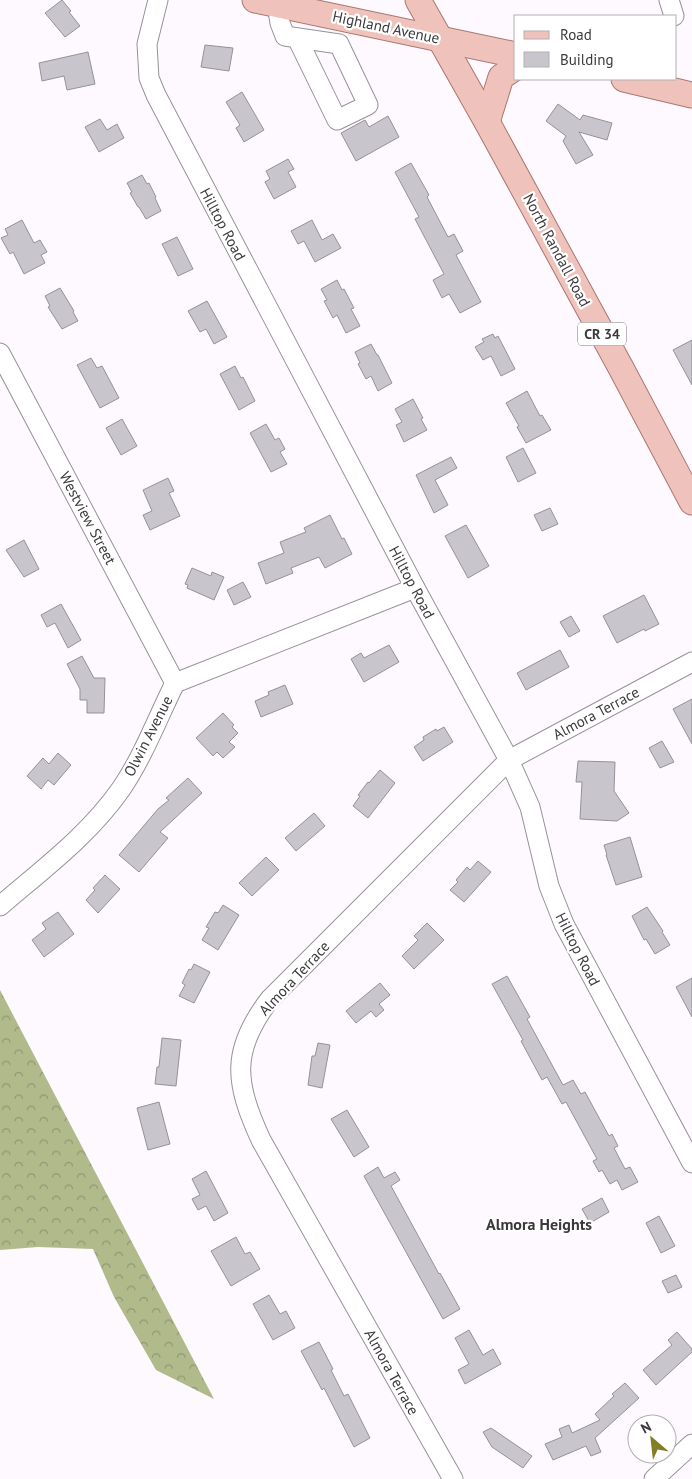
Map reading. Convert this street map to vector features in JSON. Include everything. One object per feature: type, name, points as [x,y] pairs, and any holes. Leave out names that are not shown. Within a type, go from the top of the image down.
[{"type":"main road","points":[[340,18],[360,6],[365,0]]},
{"type":"main road","name":"North Randall Road","points":[[418,0],[487,122],[692,502]]},
{"type":"main road","name":"Highland Avenue","points":[[266,2],[514,55]]},
{"type":"main road","points":[[487,122],[501,77],[514,68]]},
{"type":"main road","points":[[630,80],[678,88]]},
{"type":"street","name":"Hilltop Road","points":[[158,0],[147,44],[149,78],[156,95],[415,588],[509,760],[530,807],[549,886],[564,924],[692,1163]]},
{"type":"street","points":[[669,0],[674,15]]},
{"type":"street","points":[[266,2],[280,23],[285,36],[297,38]]},
{"type":"street","name":"Westview Street","points":[[0,353],[175,683]]},
{"type":"street","name":"Olwin Avenue","points":[[0,906],[75,842],[111,803],[132,772],[175,683],[415,588]]},
{"type":"street","name":"Almora Terrace","points":[[453,1479],[261,1140],[245,1102],[241,1062],[243,1051],[258,1015],[270,999],[509,760],[692,662]]},
{"type":"street","points":[[654,1479],[692,1444]]},
{"type":"green space","points":[[0,990],[214,1399],[156,1370],[114,1297],[93,1249],[38,1247],[0,1250]]},
{"type":"building","points":[[62,0],[80,26],[65,37],[45,13]]},
{"type":"building","points":[[205,45],[233,48],[229,71],[201,67]]},
{"type":"building","points":[[88,52],[95,84],[67,90],[64,76],[42,81],[39,63]]},
{"type":"building","points":[[242,92],[264,130],[244,142],[236,128],[240,125],[226,102]]},
{"type":"building","points":[[558,104],[580,120],[583,115],[612,123],[607,140],[579,132],[593,155],[576,164],[563,141],[566,136],[546,121]]},
{"type":"building","points":[[388,116],[399,137],[356,161],[341,133],[365,120],[369,127]]},
{"type":"building","points":[[100,119],[107,130],[117,124],[124,138],[99,152],[85,127]]},
{"type":"building","points":[[288,159],[294,169],[288,172],[296,187],[274,199],[265,182],[270,179],[266,171]]},
{"type":"building","points":[[411,163],[429,195],[427,197],[448,237],[454,234],[463,251],[456,255],[481,302],[460,313],[449,294],[442,298],[433,280],[444,274],[415,219],[419,217],[395,172]]},
{"type":"building","points":[[142,175],[147,184],[149,183],[161,211],[146,219],[130,193],[132,192],[127,183]]},
{"type":"building","points":[[22,220],[34,243],[40,240],[47,252],[41,255],[45,263],[24,274],[13,252],[10,254],[1,238],[8,235],[5,229]]},
{"type":"building","points":[[312,220],[322,240],[333,234],[341,248],[315,262],[304,241],[298,244],[291,231]]},
{"type":"building","points":[[177,237],[193,269],[178,276],[162,244]]},
{"type":"building","points":[[337,280],[354,308],[351,309],[360,326],[346,333],[337,315],[333,318],[324,301],[327,300],[321,289]]},
{"type":"building","points":[[60,288],[78,321],[62,329],[48,307],[50,306],[45,296]]},
{"type":"building","points":[[207,301],[227,337],[214,344],[206,329],[200,332],[188,311]]},
{"type":"building","points":[[493,334],[495,338],[498,336],[515,369],[501,376],[491,356],[483,360],[475,347],[484,342],[482,339]]},
{"type":"building","points":[[692,340],[692,385],[673,350]]},
{"type":"building","points":[[371,344],[392,383],[378,391],[371,376],[366,379],[358,364],[360,363],[355,352]]},
{"type":"building","points":[[91,358],[97,368],[102,366],[119,398],[100,408],[77,365]]},
{"type":"building","points":[[235,366],[255,401],[239,410],[220,374]]},
{"type":"building","points":[[527,391],[540,416],[542,415],[551,430],[526,443],[506,403]]},
{"type":"building","points":[[413,399],[427,430],[404,442],[396,425],[402,422],[395,409]]},
{"type":"building","points":[[122,419],[137,446],[121,455],[106,428]]},
{"type":"building","points":[[266,424],[275,440],[279,438],[285,449],[280,452],[287,464],[271,472],[250,433]]},
{"type":"building","points":[[523,448],[536,473],[518,482],[506,457]]},
{"type":"building","points":[[451,457],[457,468],[435,480],[448,505],[434,513],[416,475]]},
{"type":"building","points":[[168,478],[174,491],[169,493],[180,516],[150,530],[143,515],[152,511],[143,490]]},
{"type":"building","points":[[550,508],[558,524],[542,531],[534,515]]},
{"type":"building","points":[[330,515],[352,554],[325,568],[319,557],[291,568],[293,573],[266,584],[258,563],[284,553],[280,542],[306,532],[304,528]]},
{"type":"building","points":[[466,525],[489,566],[468,578],[445,536]]},
{"type":"building","points":[[24,540],[39,569],[24,577],[6,550]]},
{"type":"building","points":[[192,568],[211,576],[212,572],[224,577],[214,600],[187,588],[188,585],[185,584]]},
{"type":"building","points":[[243,582],[251,597],[234,605],[227,590]]},
{"type":"building","points":[[644,595],[659,624],[645,631],[644,629],[617,643],[603,616]]},
{"type":"building","points":[[61,604],[81,640],[68,648],[55,623],[47,627],[41,615]]},
{"type":"building","points":[[571,616],[580,631],[569,637],[560,622]]},
{"type":"building","points":[[389,645],[399,662],[364,682],[351,659],[361,653],[364,658]]},
{"type":"building","points":[[560,650],[569,667],[526,690],[517,673]]},
{"type":"building","points":[[82,656],[94,678],[105,678],[104,713],[87,713],[87,700],[80,700],[80,689],[67,664]]},
{"type":"building","points":[[285,685],[293,704],[261,717],[255,701],[269,695],[268,692]]},
{"type":"building","points":[[692,699],[692,744],[673,709]]},
{"type":"building","points":[[223,713],[234,725],[232,727],[238,733],[229,742],[235,747],[223,758],[217,752],[213,756],[196,738]]},
{"type":"building","points":[[444,727],[453,742],[423,761],[414,747],[424,740],[423,737],[436,729],[437,731]]},
{"type":"building","points":[[662,741],[674,762],[660,768],[649,748]]},
{"type":"building","points":[[58,753],[71,765],[54,785],[48,780],[41,789],[27,776],[43,758],[49,764]]},
{"type":"building","points":[[578,761],[615,762],[614,791],[629,813],[617,821],[580,819],[582,782],[576,782]]},
{"type":"building","points":[[380,770],[395,783],[368,818],[353,806],[360,796],[358,795]]},
{"type":"building","points":[[188,778],[202,793],[160,832],[168,838],[139,872],[119,855],[158,809],[169,800],[166,798]]},
{"type":"building","points":[[314,813],[325,826],[296,851],[285,838]]},
{"type":"building","points":[[630,837],[642,877],[616,885],[604,845]]},
{"type":"building","points":[[266,857],[279,870],[252,896],[239,883]]},
{"type":"building","points":[[478,861],[491,872],[464,902],[450,890],[458,882],[456,880],[467,867],[470,870]]},
{"type":"building","points":[[105,875],[120,889],[98,913],[86,900],[95,890],[93,888]]},
{"type":"building","points":[[223,905],[239,915],[218,950],[202,940],[209,928],[206,927],[215,912],[218,913]]},
{"type":"building","points":[[647,907],[670,945],[655,954],[646,939],[644,940],[632,916]]},
{"type":"building","points":[[58,912],[74,934],[44,957],[32,940],[46,929],[42,923]]},
{"type":"building","points":[[427,923],[444,940],[414,969],[402,956],[418,940],[414,936]]},
{"type":"building","points":[[194,964],[210,972],[194,1003],[179,996],[185,985],[182,983],[189,969],[191,970]]},
{"type":"building","points":[[507,976],[530,1017],[527,1019],[563,1085],[573,1080],[581,1094],[585,1092],[609,1136],[612,1134],[618,1146],[614,1148],[625,1169],[630,1167],[638,1182],[622,1190],[617,1180],[610,1184],[602,1170],[599,1172],[593,1161],[597,1159],[566,1102],[562,1104],[547,1077],[542,1080],[521,1041],[523,1040],[492,984]]},
{"type":"building","points":[[692,978],[692,1017],[676,987]]},
{"type":"building","points":[[380,983],[390,995],[379,1004],[384,1010],[376,1017],[371,1011],[356,1023],[346,1011]]},
{"type":"building","points":[[162,1038],[181,1040],[176,1086],[155,1084]]},
{"type":"building","points":[[318,1043],[330,1045],[322,1088],[308,1085],[312,1056],[315,1056]]},
{"type":"building","points":[[159,1102],[170,1144],[148,1150],[137,1108]]},
{"type":"building","points":[[347,1110],[369,1147],[354,1157],[331,1119]]},
{"type":"building","points":[[378,1167],[384,1178],[395,1172],[400,1180],[391,1186],[460,1309],[443,1319],[364,1176]]},
{"type":"building","points":[[206,1171],[228,1213],[214,1221],[206,1206],[198,1210],[192,1199],[200,1195],[192,1179]]},
{"type":"building","points":[[602,1198],[609,1212],[590,1223],[582,1209]]},
{"type":"building","points":[[659,1216],[675,1246],[661,1253],[646,1223]]},
{"type":"building","points":[[236,1237],[245,1254],[250,1252],[260,1269],[231,1286],[211,1251]]},
{"type":"building","points":[[676,1275],[682,1287],[668,1293],[662,1281]]},
{"type":"building","points":[[269,1295],[280,1314],[286,1311],[295,1328],[273,1340],[253,1304]]},
{"type":"building","points":[[469,1330],[483,1355],[493,1349],[501,1364],[465,1384],[458,1370],[469,1364],[455,1338]]},
{"type":"building","points":[[677,1332],[692,1349],[692,1352],[656,1385],[643,1370],[672,1345],[668,1340]]},
{"type":"building","points":[[319,1342],[344,1396],[348,1394],[370,1438],[354,1447],[324,1388],[322,1390],[301,1351]]},
{"type":"building","points":[[625,1383],[639,1398],[595,1438],[601,1452],[591,1456],[586,1446],[553,1460],[545,1444],[562,1437],[559,1429],[569,1425],[572,1433],[600,1420],[595,1414],[614,1396],[612,1394]]},
{"type":"building","points":[[491,1428],[532,1456],[523,1468],[492,1447],[483,1432]]},
{"type":"district","name":"Almora Heights","points":[[539,1224]]}]
